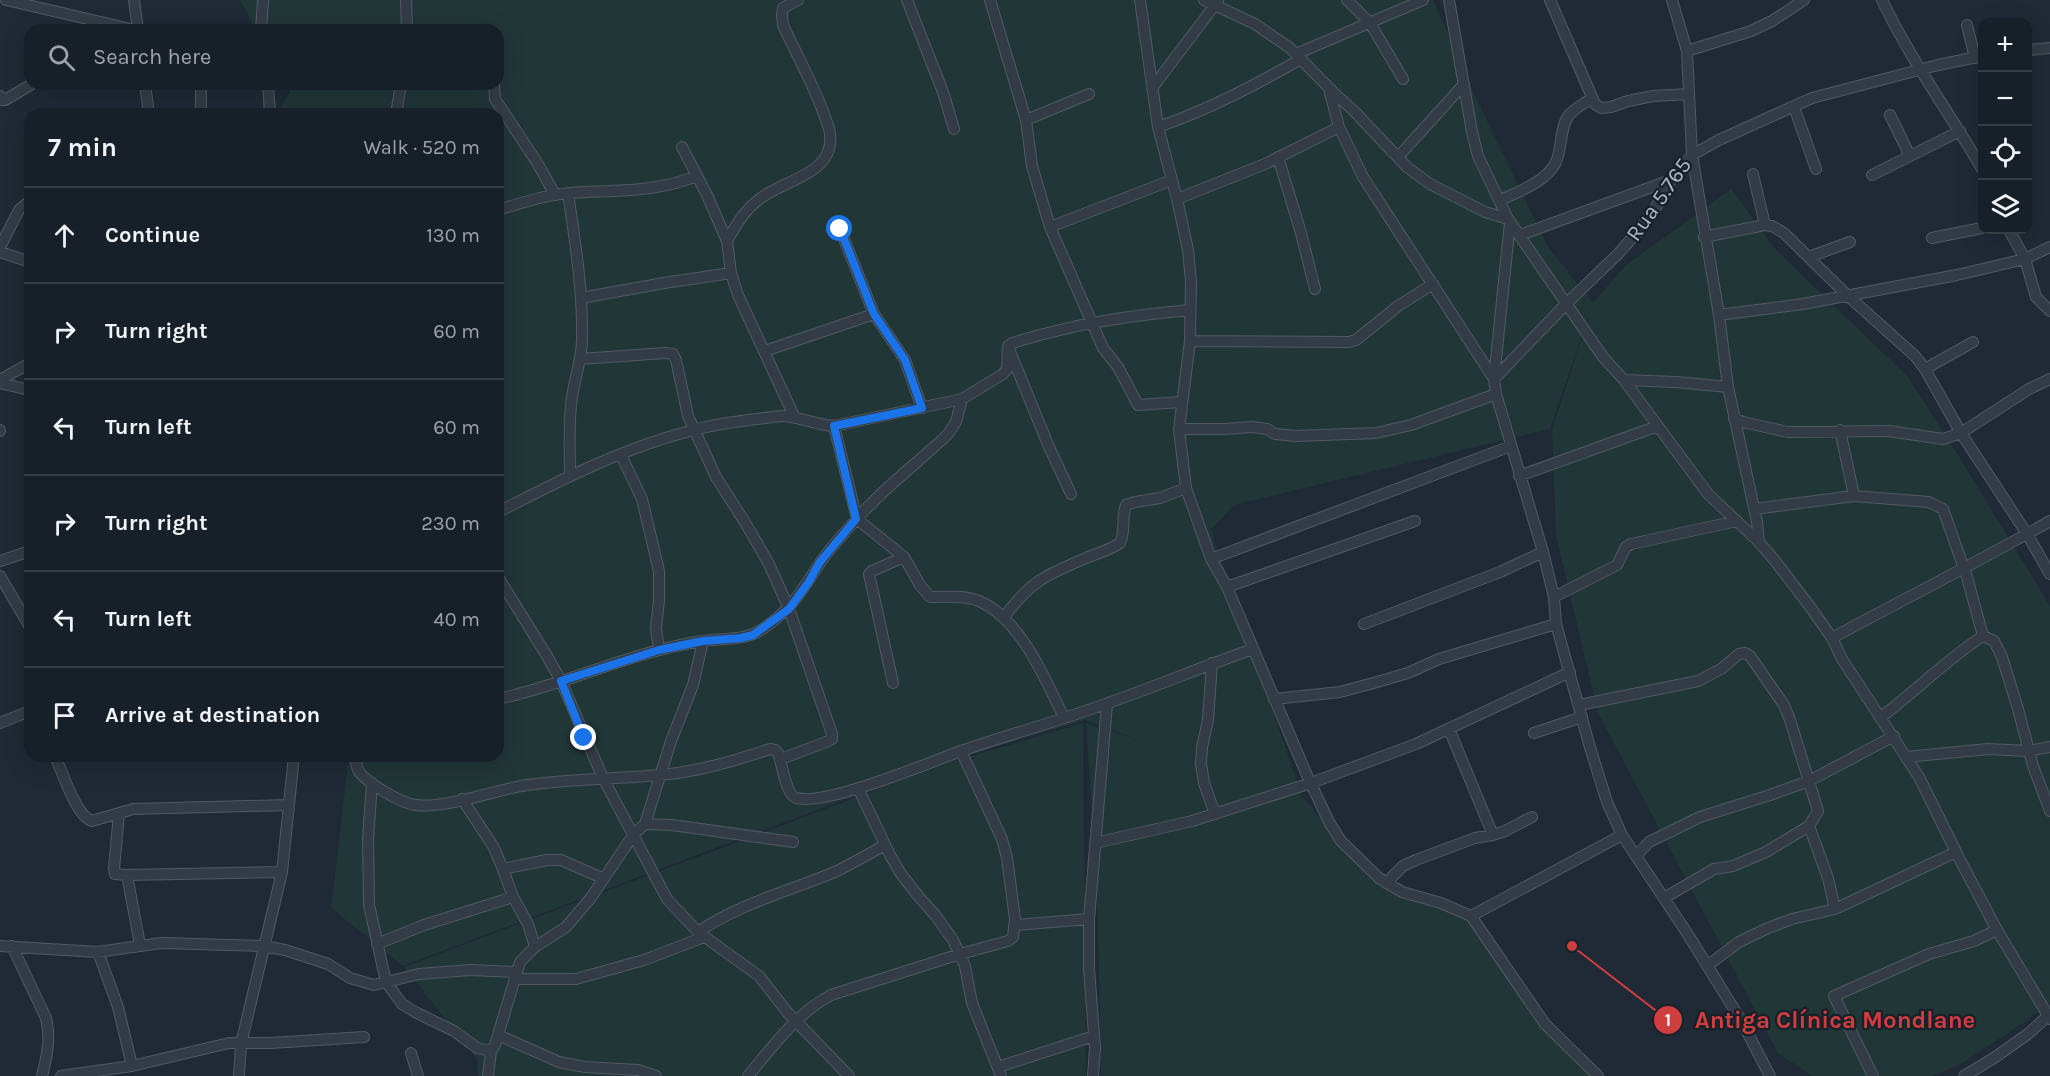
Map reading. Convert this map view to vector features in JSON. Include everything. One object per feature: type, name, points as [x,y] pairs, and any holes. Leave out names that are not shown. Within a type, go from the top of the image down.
[{"type":"street","points":[[6,0],[110,24]]},
{"type":"street","points":[[134,0],[136,24]]},
{"type":"street","points":[[261,24],[262,0]]},
{"type":"street","points":[[406,0],[407,24]]},
{"type":"street","points":[[908,0],[943,92],[954,129]]},
{"type":"street","points":[[990,0],[1026,120],[1032,166],[1050,227],[1103,348],[1118,367],[1138,405],[1181,402]]},
{"type":"street","points":[[1140,0],[1158,127],[1188,250],[1191,280],[1190,341],[1179,429],[1186,488],[1211,559],[1227,587],[1311,783],[1329,822],[1341,841],[1386,882],[1402,892],[1441,903],[1471,916],[1545,1024],[1598,1076]]},
{"type":"street","points":[[1347,0],[1370,23],[1403,78]]},
{"type":"street","points":[[1158,127],[1249,89],[1298,57],[1423,0]]},
{"type":"street","points":[[1449,0],[1478,156],[1509,220],[1603,357],[1624,380],[1708,494],[1759,542],[1832,638],[1842,659],[1919,777],[1997,930],[2049,1016],[2028,1034],[1964,1076]]},
{"type":"street","points":[[1550,0],[1595,104],[1601,108],[1653,96],[1689,93]]},
{"type":"street","name":"Rua 5.765","points":[[1494,379],[1618,254],[1639,230],[1656,207],[1671,180],[1692,154],[1687,51],[1671,0]]},
{"type":"street","points":[[1687,51],[1751,31],[1772,21],[1804,0]]},
{"type":"street","points":[[1882,0],[1909,53],[1978,161]]},
{"type":"street","points":[[727,241],[749,208],[761,198],[817,169],[826,158],[830,148],[830,133],[820,103],[783,25],[783,9],[790,2]]},
{"type":"street","points":[[1153,87],[1212,2],[1255,24],[1290,48],[1398,158],[1430,184],[1485,212],[1509,220]]},
{"type":"street","points":[[1966,25],[1978,55]]},
{"type":"street","points":[[2032,50],[2050,48]]},
{"type":"street","points":[[1759,542],[1728,387],[1719,315],[1704,237],[1692,154],[1719,140],[1832,92],[1978,57]]},
{"type":"street","points":[[1398,158],[1464,84]]},
{"type":"street","points":[[1328,87],[1340,127],[1363,177],[1494,379]]},
{"type":"street","points":[[2,100],[24,88]]},
{"type":"street","points":[[146,90],[148,108]]},
{"type":"street","points":[[201,90],[201,108]]},
{"type":"street","points":[[268,90],[270,108]]},
{"type":"street","points":[[397,108],[400,90]]},
{"type":"street","points":[[494,90],[495,99],[501,108]]},
{"type":"street","points":[[1026,120],[1089,94]]},
{"type":"street","points":[[1501,200],[1533,184],[1546,174],[1554,165],[1560,150],[1565,123],[1569,115],[1592,98]]},
{"type":"street","points":[[1794,107],[1816,169]]},
{"type":"street","points":[[504,113],[538,164],[555,195]]},
{"type":"street","points":[[1890,115],[1910,156]]},
{"type":"street","points":[[1177,199],[1278,157],[1340,127]]},
{"type":"street","points":[[1872,175],[1960,131]]},
{"type":"street","points":[[682,147],[727,241],[731,273],[738,295],[794,416]]},
{"type":"street","points":[[1278,157],[1315,289]]},
{"type":"street","points":[[1753,174],[1765,225]]},
{"type":"street","points":[[504,208],[555,195],[640,190],[676,184],[697,176]]},
{"type":"street","points":[[1050,227],[1172,180]]},
{"type":"street","points":[[1520,235],[1671,180]]},
{"type":"street","points":[[568,193],[581,298],[582,341],[570,419],[570,475]]},
{"type":"street","points":[[0,247],[19,210],[24,206]]},
{"type":"street","points":[[1509,220],[1494,379],[1496,394],[1543,552],[1554,597],[1556,624],[1607,802],[1622,835],[1742,1022],[1770,1076]]},
{"type":"street","points":[[1704,237],[1765,225],[1772,226],[1784,233],[1847,295],[1915,356],[1925,369],[1960,433],[2027,534],[2050,574]]},
{"type":"street","points":[[840,229],[874,314],[905,360],[922,408]]},
{"type":"street","points":[[1932,238],[1978,229]]},
{"type":"street","points":[[2011,234],[2025,260],[2036,297],[2050,311]]},
{"type":"street","points":[[1809,257],[1850,242]]},
{"type":"street","points":[[1719,315],[1803,304],[1957,276],[2025,260],[2050,247]]},
{"type":"street","points":[[0,252],[24,260]]},
{"type":"street","points":[[581,298],[731,273]]},
{"type":"street","points":[[1190,341],[1349,342],[1356,340],[1398,306],[1433,284]]},
{"type":"street","points":[[1008,346],[1058,329],[1093,322],[1190,310]]},
{"type":"street","points":[[765,351],[874,314]]},
{"type":"street","points":[[1925,369],[1973,342]]},
{"type":"street","points":[[504,509],[570,475],[654,442],[695,429],[772,417],[794,416],[822,426],[834,426],[962,399],[1003,374],[1006,369],[1008,346]]},
{"type":"street","points":[[1008,346],[1049,447],[1071,494]]},
{"type":"street","points":[[580,359],[673,354],[688,416],[716,477],[769,564],[789,609],[830,728],[832,739],[781,759]]},
{"type":"street","points":[[0,381],[24,367]]},
{"type":"street","points":[[1734,418],[1786,432],[1889,431],[1943,439],[1960,433],[2029,389],[2050,379]]},
{"type":"street","points":[[1624,380],[1728,387]]},
{"type":"street","points":[[0,381],[24,388]]},
{"type":"street","points":[[1179,429],[1225,429],[1252,426],[1267,429],[1275,434],[1296,436],[1376,433],[1411,425],[1496,394]]},
{"type":"street","points":[[504,698],[531,692],[659,650],[703,641],[753,635],[789,609],[820,562],[856,519],[948,434],[956,422],[962,399]]},
{"type":"street","points":[[834,426],[856,519],[904,557],[920,585],[930,597],[976,600],[1004,617],[1044,676],[1064,718]]},
{"type":"street","points":[[1520,476],[1658,426]]},
{"type":"street","points":[[1840,430],[1854,496]]},
{"type":"street","points":[[1211,559],[1511,446]]},
{"type":"street","points":[[621,456],[642,499],[659,571],[656,628],[659,650]]},
{"type":"street","points":[[1004,617],[1018,598],[1036,581],[1120,543],[1123,539],[1123,514],[1126,505],[1160,498],[1186,488]]},
{"type":"street","points":[[1754,509],[1854,496],[1884,497],[1937,504],[1943,508],[1964,568],[1983,636],[1994,641],[2002,657],[2028,751],[2050,811]]},
{"type":"street","points":[[1554,597],[1617,565],[1622,560],[1626,547],[1631,544],[1737,520]]},
{"type":"street","points":[[1832,638],[2050,521]]},
{"type":"street","points":[[1227,587],[1414,522]]},
{"type":"street","points":[[1364,624],[1500,572],[1543,552]]},
{"type":"street","points":[[0,561],[24,553]]},
{"type":"street","points":[[893,683],[869,573],[904,557]]},
{"type":"street","points":[[0,576],[24,617]]},
{"type":"street","points":[[504,587],[561,681],[603,778],[667,899],[701,934],[759,976],[796,1021],[849,1076]]},
{"type":"street","points":[[1274,699],[1340,692],[1408,673],[1440,659],[1556,624]]},
{"type":"street","points":[[1881,717],[1983,636]]},
{"type":"street","points":[[489,1076],[491,1051],[495,1045],[516,975],[525,955],[566,927],[590,899],[602,878],[634,834],[645,824],[660,775],[693,685],[703,641]]},
{"type":"street","points":[[356,762],[360,774],[402,802],[426,806],[519,786],[566,779],[660,775],[708,767],[770,749],[776,750],[781,759],[789,792],[797,798],[810,799],[858,788],[961,751],[1107,704],[1253,649]]},
{"type":"street","points":[[1579,705],[1698,681],[1721,669],[1739,654],[1745,653],[1750,656],[1784,705],[1791,720],[1818,811],[1809,826],[1766,852],[1733,866],[1714,869],[1664,898]]},
{"type":"street","points":[[1212,663],[1201,773],[1215,814]]},
{"type":"street","points":[[1095,843],[1163,829],[1311,783],[1416,744],[1569,672]]},
{"type":"street","points":[[1093,1076],[1094,1036],[1089,968],[1089,919],[1107,704]]},
{"type":"street","points":[[0,723],[24,713]]},
{"type":"street","points":[[1534,733],[1582,717]]},
{"type":"street","points":[[1449,729],[1493,835]]},
{"type":"street","points":[[1636,856],[1649,842],[1700,817],[1809,781],[1894,736]]},
{"type":"street","points":[[1906,757],[1988,749],[2028,751],[2050,747]]},
{"type":"street","points":[[748,1076],[796,1021],[817,1003],[831,995],[1008,941],[1013,937],[1015,925],[1007,858],[1002,839],[961,751]]},
{"type":"street","points":[[58,762],[83,816],[92,821],[133,809],[288,805]]},
{"type":"street","points":[[239,1076],[241,1044],[282,873],[293,762]]},
{"type":"street","points":[[372,783],[368,839],[369,905],[386,982],[402,1004],[454,1031],[477,1048],[491,1051]]},
{"type":"street","points":[[858,788],[901,874],[936,916],[960,954],[965,966],[972,1003],[999,1071],[1094,1036]]},
{"type":"street","points":[[462,799],[481,826],[504,869],[513,897],[528,924],[535,947]]},
{"type":"street","points":[[119,813],[114,869],[116,874],[282,873]]},
{"type":"street","points":[[1386,882],[1403,866],[1416,860],[1475,838],[1493,835],[1532,817]]},
{"type":"street","points":[[645,824],[672,825],[793,842]]},
{"type":"street","points":[[1809,826],[1828,878],[1835,909]]},
{"type":"street","points":[[1471,916],[1622,835]]},
{"type":"street","points":[[0,946],[98,952],[161,943],[263,946],[285,950],[328,964],[350,978],[374,985],[419,974],[470,970],[576,979],[644,960],[701,934],[738,909],[836,871],[885,845]]},
{"type":"street","points":[[1707,966],[1739,942],[1768,928],[1792,919],[1835,909],[1956,852]]},
{"type":"street","points":[[504,869],[547,860],[561,860],[602,878]]},
{"type":"street","points":[[126,875],[140,945]]},
{"type":"street","points":[[377,944],[424,925],[513,897]]},
{"type":"street","points":[[1015,925],[1089,919]]},
{"type":"street","points":[[1873,1076],[1834,996],[1929,954],[1974,941],[1997,930]]},
{"type":"street","points":[[12,946],[46,1018],[49,1042],[42,1076]]},
{"type":"street","points":[[98,952],[118,1007],[132,1066]]},
{"type":"street","points":[[498,1035],[559,1062],[622,1072],[638,1070],[656,1076]]},
{"type":"street","points":[[61,1076],[132,1066],[217,1045],[364,1037]]},
{"type":"street","points":[[411,1053],[418,1076]]},
{"type":"green space","points":[[240,0],[1433,0],[1477,100],[1548,247],[1593,303],[1625,266],[1731,189],[1776,250],[1908,377],[1960,458],[2050,606],[2050,1002],[2025,1022],[1961,1064],[1932,1076],[1812,1076],[1778,1053],[1598,713],[1556,535],[1552,430],[1592,306],[1550,429],[1234,505],[1211,530],[1302,796],[1368,875],[1402,898],[1419,899],[1470,920],[1538,1025],[1594,1076],[1101,1076],[1097,886],[1086,723],[1146,743],[1085,720],[944,762],[403,966],[331,908],[348,762],[504,762],[504,108],[279,108],[290,92],[289,90],[504,90],[504,24],[253,24]]},
{"type":"green space","points":[[1083,723],[1086,1076],[478,1076],[477,1059],[404,967],[945,764]]},
{"type":"place","name":"Antiga Clínica Mondlane","points":[[1572,946]]},
{"type":"route","points":[[584,738],[561,681],[659,650],[703,641],[753,635],[789,609],[820,562],[856,519],[834,426],[922,408],[905,360],[874,314],[840,229]]}]
